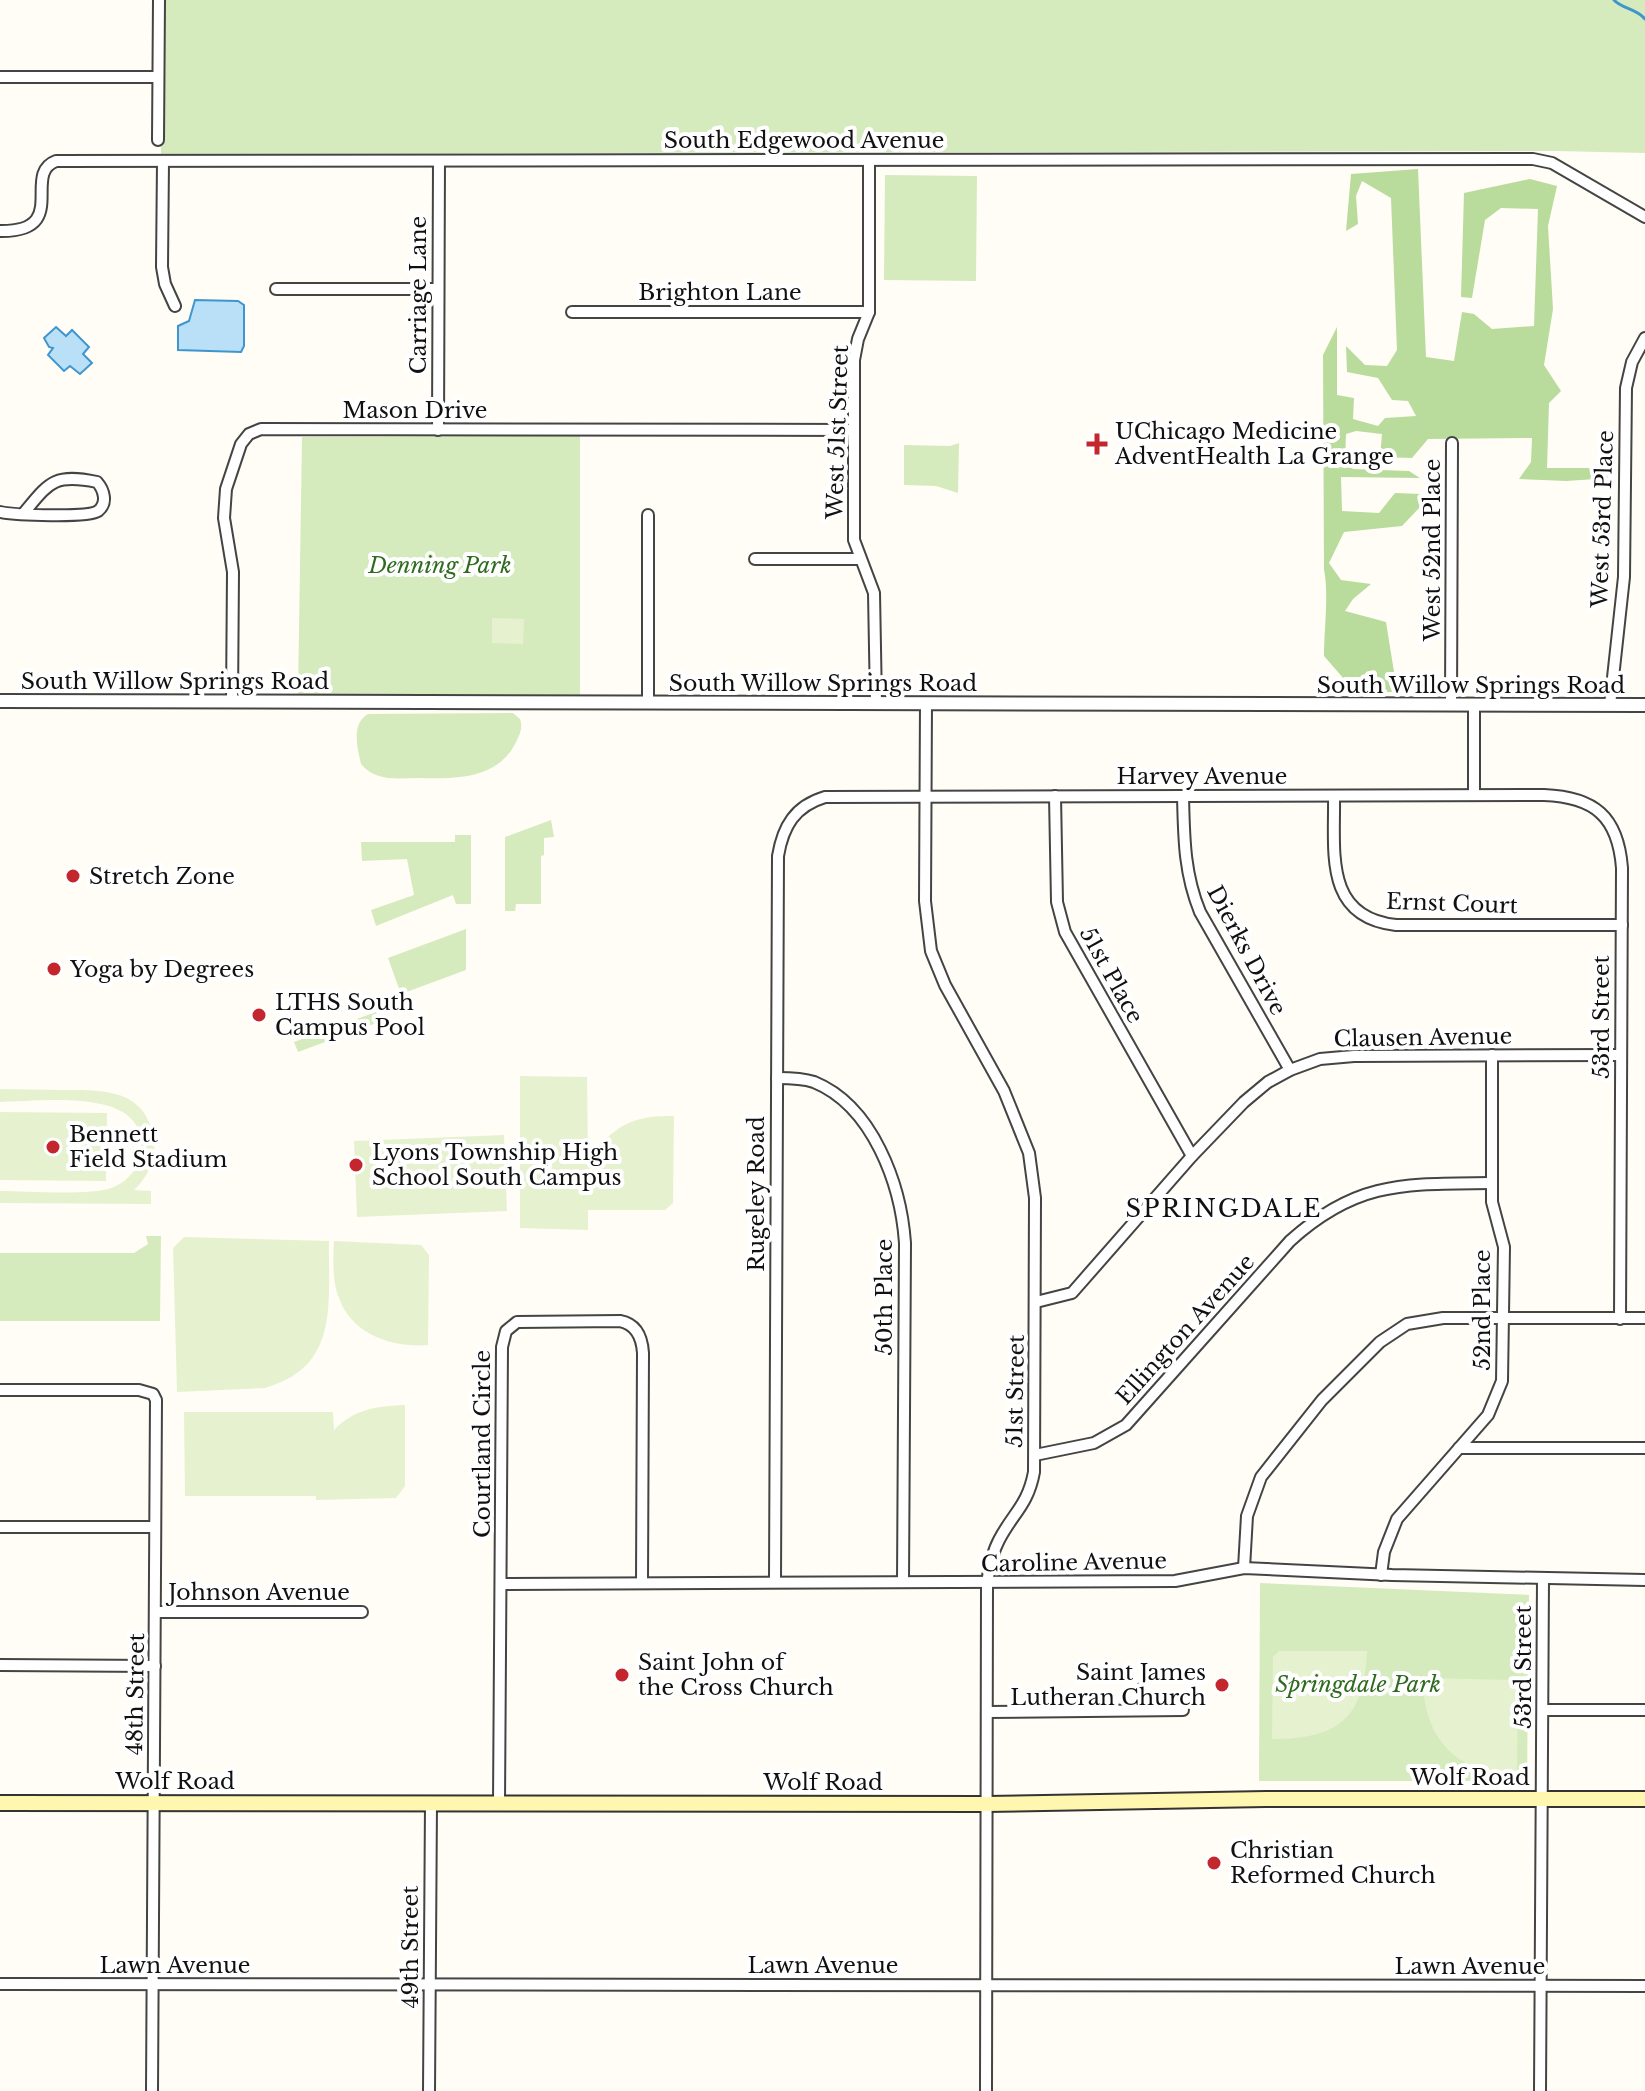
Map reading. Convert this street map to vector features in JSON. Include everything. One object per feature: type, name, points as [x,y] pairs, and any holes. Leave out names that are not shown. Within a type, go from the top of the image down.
[{"type":"main road","name":"Wolf Road","points":[[0,1803],[986,1804],[1645,1799]]},
{"type":"street","points":[[158,140],[159,0]]},
{"type":"street","points":[[0,77],[158,77]]},
{"type":"street","name":"South Edgewood Avenue","points":[[0,231],[27,228],[37,221],[42,208],[43,175],[52,162],[1533,159],[1552,163],[1645,217]]},
{"type":"street","name":"Carriage Lane","points":[[438,430],[439,161]]},
{"type":"street","name":"West 51st Street","points":[[869,161],[869,312],[855,348],[854,540],[875,602],[876,703]]},
{"type":"street","points":[[163,162],[162,267],[165,284],[175,306]]},
{"type":"street","points":[[276,289],[437,289]]},
{"type":"street","name":"Brighton Lane","points":[[572,312],[869,312]]},
{"type":"street","name":"West 53rd Place","points":[[1610,705],[1624,577],[1626,388],[1632,362],[1645,338]]},
{"type":"street","name":"Mason Drive","points":[[232,701],[233,572],[224,518],[226,489],[241,444],[249,434],[261,429],[854,430]]},
{"type":"street","name":"West 52nd Place","points":[[1451,705],[1452,443]]},
{"type":"street","points":[[0,512],[23,514],[88,515],[99,510],[104,502],[103,489],[97,482],[86,480],[54,481],[44,487],[23,514]]},
{"type":"street","points":[[648,515],[648,702]]},
{"type":"street","points":[[755,559],[859,559]]},
{"type":"street","name":"South Willow Springs Road","points":[[0,701],[1645,705]]},
{"type":"street","name":"51st Street","points":[[926,703],[926,911],[931,951],[945,985],[1004,1091],[1029,1153],[1035,1198],[1035,1455],[1027,1498],[999,1539],[987,1583],[986,2091]]},
{"type":"street","points":[[1474,705],[1474,795]]},
{"type":"street","name":"Harvey Avenue","points":[[798,811],[814,800],[825,797],[1474,795],[1559,796],[1585,801],[1604,815]]},
{"type":"street","name":"51st Place","points":[[1055,796],[1057,902],[1065,932],[1192,1156]]},
{"type":"street","name":"Dierks Drive","points":[[1183,796],[1184,859],[1192,893],[1290,1070]]},
{"type":"street","name":"Ernst Court","points":[[1334,796],[1337,880],[1350,903],[1368,918],[1396,925],[1622,925]]},
{"type":"street","name":"Rugeley Road","points":[[775,1582],[778,856],[785,830],[798,811]]},
{"type":"street","name":"53rd Street","points":[[1604,815],[1615,833],[1621,855],[1620,1319]]},
{"type":"street","name":"52nd Place","points":[[1381,1575],[1384,1552],[1397,1519],[1488,1415],[1497,1396],[1504,1363],[1504,1247],[1492,1202],[1492,1055]]},
{"type":"street","name":"Clausen Avenue","points":[[1036,1302],[1072,1293],[1192,1156],[1244,1102],[1268,1082],[1290,1070],[1320,1059],[1354,1056],[1621,1055]]},
{"type":"street","name":"50th Place","points":[[777,1078],[811,1081],[838,1097],[871,1134],[900,1196],[905,1243],[903,1582]]},
{"type":"street","name":"Ellington Avenue","points":[[1035,1455],[1094,1443],[1126,1425],[1290,1241],[1313,1220],[1336,1206],[1375,1190],[1404,1185],[1491,1183]]},
{"type":"street","points":[[1244,1568],[1247,1516],[1261,1477],[1322,1400],[1380,1342],[1407,1324],[1425,1319],[1645,1318]]},
{"type":"street","name":"Courtland Circle","points":[[499,1804],[502,1347],[506,1331],[511,1326],[525,1321],[620,1321],[639,1334],[643,1353],[642,1582]]},
{"type":"street","name":"48th Street","points":[[0,1390],[139,1390],[153,1394],[157,1410],[152,2091]]},
{"type":"street","points":[[1459,1448],[1645,1448]]},
{"type":"street","points":[[0,1527],[155,1527]]},
{"type":"street","name":"Caroline Avenue","points":[[502,1584],[1175,1581],[1244,1568],[1381,1575],[1645,1580]]},
{"type":"street","name":"53rd Street","points":[[1540,2091],[1543,1579]]},
{"type":"street","name":"Johnson Avenue","points":[[156,1612],[362,1612]]},
{"type":"street","points":[[0,1665],[155,1666]]},
{"type":"street","points":[[987,1712],[1183,1710]]},
{"type":"street","points":[[1543,1710],[1645,1710]]},
{"type":"street","name":"49th Street","points":[[429,2091],[431,1803]]},
{"type":"street","name":"Lawn Avenue","points":[[0,1984],[1645,1986]]},
{"type":"green space","points":[[162,0],[1645,0],[1645,153],[161,154]]},
{"type":"green space","points":[[1418,169],[1426,357],[1454,361],[1462,312],[1474,314],[1492,329],[1534,326],[1538,209],[1501,208],[1485,220],[1472,298],[1461,297],[1464,193],[1530,179],[1557,186],[1548,226],[1553,309],[1544,365],[1561,391],[1549,403],[1547,468],[1611,468],[1611,478],[1566,481],[1519,479],[1531,462],[1532,438],[1428,439],[1412,458],[1380,457],[1382,434],[1356,431],[1346,434],[1345,461],[1353,469],[1409,471],[1420,478],[1341,477],[1342,511],[1379,513],[1395,493],[1421,494],[1421,506],[1402,526],[1344,532],[1329,563],[1341,580],[1371,584],[1353,599],[1345,611],[1386,622],[1395,678],[1401,683],[1402,692],[1371,692],[1369,682],[1344,679],[1324,656],[1323,355],[1337,327],[1337,395],[1354,398],[1353,419],[1378,426],[1385,418],[1416,416],[1408,401],[1392,400],[1378,378],[1347,372],[1346,346],[1365,365],[1387,366],[1397,350],[1391,198],[1362,181],[1356,196],[1358,224],[1346,231],[1351,174]]},
{"type":"green space","points":[[885,175],[977,176],[976,281],[884,280]]},
{"type":"green space","name":"Denning Park","points":[[580,436],[580,695],[298,694],[302,437]]},
{"type":"green space","points":[[959,443],[958,493],[936,486],[904,485],[904,445],[950,446]]},
{"type":"green space","points":[[492,618],[524,619],[523,644],[492,643]]},
{"type":"green space","points":[[513,713],[520,719],[521,731],[508,754],[498,764],[473,775],[394,778],[373,774],[361,764],[357,730],[368,714]]},
{"type":"green space","points":[[551,820],[554,837],[544,838],[544,855],[541,856],[541,904],[516,904],[515,911],[505,911],[505,837]]},
{"type":"green space","points":[[455,835],[471,835],[471,904],[456,904],[453,895],[376,926],[371,910],[414,895],[407,859],[362,861],[361,842],[455,842]]},
{"type":"green space","points":[[466,929],[466,970],[401,994],[388,958]]},
{"type":"green space","points":[[376,1012],[379,1022],[298,1052],[294,1042]]},
{"type":"green space","points":[[520,1076],[587,1077],[588,1158],[625,1125],[646,1118],[674,1116],[673,1203],[665,1210],[588,1210],[588,1230],[520,1228]]},
{"type":"green space","points":[[0,1089],[107,1092],[133,1102],[150,1124],[154,1141],[150,1168],[134,1190],[151,1191],[151,1204],[0,1203],[0,1191],[73,1192],[111,1188],[131,1175],[141,1153],[139,1131],[129,1116],[111,1107],[65,1100],[0,1102]]},
{"type":"green space","name":"Bennett Field Stadium","points":[[0,1112],[107,1113],[106,1181],[0,1180]]},
{"type":"green space","points":[[504,1135],[507,1211],[357,1217],[354,1141]]},
{"type":"green space","points":[[146,1236],[161,1236],[160,1321],[0,1321],[0,1253],[134,1253],[148,1244]]},
{"type":"green space","points":[[184,1237],[329,1241],[325,1330],[318,1349],[306,1365],[289,1378],[265,1388],[177,1392],[173,1248]]},
{"type":"green space","points":[[334,1241],[421,1245],[429,1255],[428,1345],[388,1341],[353,1321],[337,1291]]},
{"type":"green space","points":[[405,1405],[405,1486],[396,1498],[316,1500],[316,1496],[185,1496],[184,1412],[333,1412],[334,1430],[350,1417],[366,1410]]},
{"type":"green space","name":"Springdale Park","points":[[1260,1583],[1529,1595],[1527,1781],[1259,1781]]},
{"type":"green space","points":[[1279,1651],[1367,1651],[1360,1693],[1353,1709],[1343,1720],[1314,1735],[1272,1739],[1273,1657]]},
{"type":"green space","points":[[1423,1678],[1512,1680],[1518,1686],[1517,1775],[1477,1768],[1447,1749],[1429,1718]]},
{"type":"water","points":[[195,300],[238,301],[244,305],[244,346],[241,352],[178,350],[178,326],[189,321]]},
{"type":"water","points":[[56,327],[66,336],[72,330],[89,347],[83,354],[92,363],[80,374],[70,366],[64,371],[48,355],[53,348],[44,338]]},
{"type":"waterway","points":[[1614,0],[1645,19]]},
{"type":"place","name":"UChicago Medicine AdventHealth La Grange","points":[[1097,444]]},
{"type":"place","name":"Stretch Zone","points":[[73,876]]},
{"type":"place","name":"Yoga by Degrees","points":[[54,969]]},
{"type":"place","name":"LTHS South Campus Pool","points":[[259,1015]]},
{"type":"place","name":"Bennett Field Stadium","points":[[53,1147]]},
{"type":"place","name":"Lyons Township High School South Campus","points":[[356,1165]]},
{"type":"place","name":"Saint John of the Cross Church","points":[[622,1675]]},
{"type":"place","name":"Saint James Lutheran Church","points":[[1222,1685]]},
{"type":"place","name":"Christian Reformed Church","points":[[1214,1863]]},
{"type":"district","name":"SPRINGDALE","points":[[1224,1209]]}]
